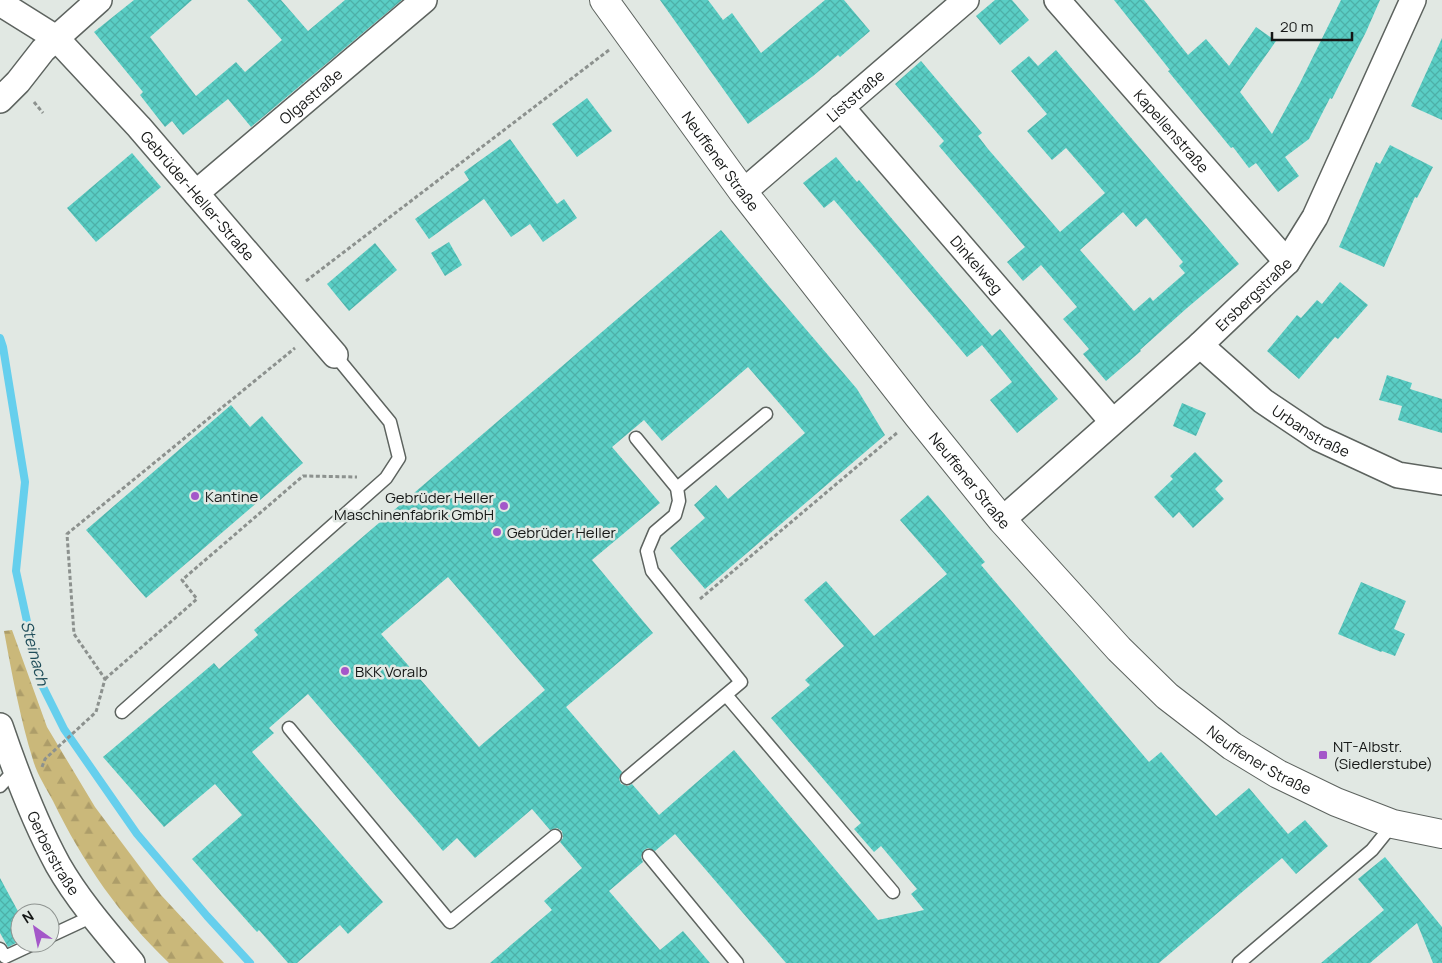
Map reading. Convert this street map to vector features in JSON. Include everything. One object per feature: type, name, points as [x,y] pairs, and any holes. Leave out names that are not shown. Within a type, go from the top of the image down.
[{"type":"main road","name":"Neuffener Straße","points":[[604,0],[743,192],[918,416],[1002,520],[1119,649],[1167,696],[1232,746],[1278,774],[1336,802],[1393,824],[1442,834]]},
{"type":"street","points":[[0,81],[49,44],[99,0]]},
{"type":"street","name":"Olgastraße","points":[[196,193],[424,0]]},
{"type":"street","name":"Liststraße","points":[[743,192],[966,0]]},
{"type":"street","name":"Kapellenstraße","points":[[1057,0],[1287,262]]},
{"type":"street","name":"Ersbergstraße","points":[[1002,520],[1200,344],[1287,262],[1315,217],[1413,0]]},
{"type":"street","name":"Gebrüder-Heller-Straße","points":[[0,3],[49,44],[139,127],[335,355]]},
{"type":"street","points":[[0,100],[18,82],[49,44]]},
{"type":"street","name":"Dinkelweg","points":[[841,107],[1112,421]]},
{"type":"street","name":"Urbanstraße","points":[[1200,344],[1263,401],[1318,438],[1398,475],[1442,482]]},
{"type":"street","name":"Gerberstraße","points":[[0,726],[8,778],[59,866],[93,916],[132,963]]},
{"type":"lane","points":[[122,712],[386,478],[399,458],[390,422],[335,355]]},
{"type":"lane","points":[[677,488],[766,414]]},
{"type":"lane","points":[[627,778],[741,682],[652,571],[647,551],[655,532],[674,515],[679,501],[677,488],[636,438]]},
{"type":"lane","points":[[726,695],[893,892]]},
{"type":"lane","points":[[289,728],[450,922],[555,836]]},
{"type":"lane","points":[[1239,963],[1372,850],[1393,824]]},
{"type":"lane","points":[[649,856],[737,963]]},
{"type":"lane","points":[[60,931],[93,916]]},
{"type":"lane","points":[[0,949],[5,957],[14,953]]},
{"type":"path","points":[[285,297],[629,34]]},
{"type":"path","points":[[105,679],[74,634],[67,534],[315,332]]},
{"type":"path","points":[[685,612],[888,440]]},
{"type":"path","points":[[45,759],[96,712],[105,679],[197,599],[182,580],[303,476],[386,478]]},
{"type":"green space","points":[[12,630],[47,727],[95,807],[161,895],[224,963],[169,963],[134,927],[90,867],[42,781],[28,744],[4,631]]},
{"type":"building","points":[[134,0],[192,0],[150,37],[196,96],[236,62],[245,72],[282,40],[247,0],[281,0],[308,31],[345,0],[402,0],[251,127],[228,99],[183,135],[172,121],[165,127],[140,95],[143,92],[94,32]]},
{"type":"building","points":[[660,0],[708,0],[723,20],[732,13],[761,53],[825,0],[844,0],[870,31],[840,57],[838,55],[748,124]]},
{"type":"building","points":[[995,0],[1012,0],[1029,20],[1000,45],[976,16]]},
{"type":"building","points":[[1114,0],[1144,0],[1188,55],[1206,39],[1229,66],[1256,27],[1276,41],[1240,92],[1272,134],[1300,83],[1341,0],[1380,0],[1332,99],[1330,98],[1309,139],[1285,157],[1299,176],[1278,192],[1256,163],[1249,168],[1233,147],[1231,148],[1168,71],[1170,70]]},
{"type":"building","points":[[1442,38],[1442,120],[1411,106]]},
{"type":"building","points":[[1056,50],[1239,264],[1106,381],[1083,354],[1089,349],[1063,319],[1077,307],[1041,265],[1023,281],[1007,262],[1025,247],[939,146],[944,141],[895,84],[921,61],[982,133],[978,136],[988,149],[1060,232],[1105,193],[1066,148],[1052,160],[1027,131],[1047,114],[1011,71],[1029,56],[1038,66]],"holes":[[[1123,212],[1136,227],[1146,218],[1183,262],[1179,266],[1185,273],[1153,301],[1150,297],[1134,311],[1080,250]]]},
{"type":"building","points":[[587,98],[612,131],[577,157],[552,124]]},
{"type":"building","points":[[510,139],[557,204],[564,199],[577,218],[543,242],[530,224],[511,237],[484,199],[429,239],[415,219],[469,180],[464,172]]},
{"type":"building","points":[[1390,145],[1433,167],[1417,198],[1415,197],[1384,267],[1339,247],[1376,162],[1380,164]]},
{"type":"building","points":[[132,153],[161,187],[96,242],[67,208]]},
{"type":"building","points":[[836,157],[857,182],[859,180],[992,336],[1000,329],[1058,399],[1017,433],[990,400],[1012,382],[982,345],[967,357],[834,200],[824,208],[803,183]]},
{"type":"building","points":[[721,230],[857,389],[885,435],[705,589],[670,548],[705,518],[694,505],[716,485],[728,499],[805,433],[748,367],[662,441],[644,420],[612,447],[660,503],[592,560],[653,633],[566,707],[622,772],[619,779],[621,784],[628,786],[632,784],[659,815],[734,750],[878,920],[924,910],[911,894],[917,889],[881,846],[874,852],[854,829],[861,823],[771,718],[810,685],[805,680],[844,646],[804,600],[826,581],[874,636],[947,574],[900,520],[928,495],[985,562],[981,565],[1149,762],[1161,752],[1216,816],[1249,788],[1288,834],[1305,820],[1328,846],[1296,874],[1282,858],[1159,963],[786,963],[675,834],[655,851],[648,848],[644,850],[641,857],[643,862],[609,891],[660,950],[683,931],[710,963],[490,963],[552,910],[544,901],[582,868],[560,842],[563,838],[562,831],[557,828],[550,830],[532,809],[475,858],[457,838],[443,851],[308,694],[269,728],[274,733],[252,752],[383,902],[348,934],[340,925],[297,963],[288,963],[259,930],[257,932],[192,859],[242,815],[215,784],[164,827],[103,757],[214,663],[219,669],[258,635],[254,630]],"holes":[[[448,577],[545,690],[479,747],[381,634]]]},
{"type":"building","points":[[449,242],[462,265],[445,276],[431,253]]},
{"type":"building","points":[[375,243],[397,270],[349,311],[327,284]]},
{"type":"building","points":[[1340,282],[1368,305],[1338,339],[1335,337],[1299,379],[1267,351],[1297,315],[1301,318],[1317,300],[1322,304]]},
{"type":"building","points":[[1387,375],[1412,383],[1410,389],[1442,399],[1442,433],[1398,420],[1402,406],[1379,400]]},
{"type":"building","points":[[1182,403],[1206,413],[1196,436],[1173,426]]},
{"type":"building","name":"Kantine","points":[[231,405],[250,427],[262,416],[303,463],[146,598],[86,530]]},
{"type":"building","points":[[1195,452],[1223,481],[1215,489],[1224,499],[1193,528],[1179,512],[1173,518],[1154,497],[1173,479],[1170,476]]},
{"type":"building","points":[[1361,582],[1406,601],[1394,629],[1405,634],[1395,656],[1338,634]]},
{"type":"building","points":[[1385,857],[1442,927],[1442,963],[1433,963],[1417,923],[1370,963],[1321,963],[1384,910],[1358,879]]},
{"type":"building","points":[[0,878],[14,903],[10,903],[10,946],[8,947],[0,933]]},
{"type":"waterway","name":"Steinach","points":[[0,338],[25,482],[16,571],[40,681],[64,729],[137,834],[250,963]]},
{"type":"place","name":"Kantine","points":[[195,496]]},
{"type":"place","name":"Gebrüder Heller Maschinenfabrik GmbH","points":[[504,506]]},
{"type":"place","name":"Gebrüder Heller","points":[[497,532]]},
{"type":"place","name":"BKK Voralb","points":[[345,671]]},
{"type":"place","name":"NT-Albstr. (Siedlerstube)","points":[[1323,755]]}]
